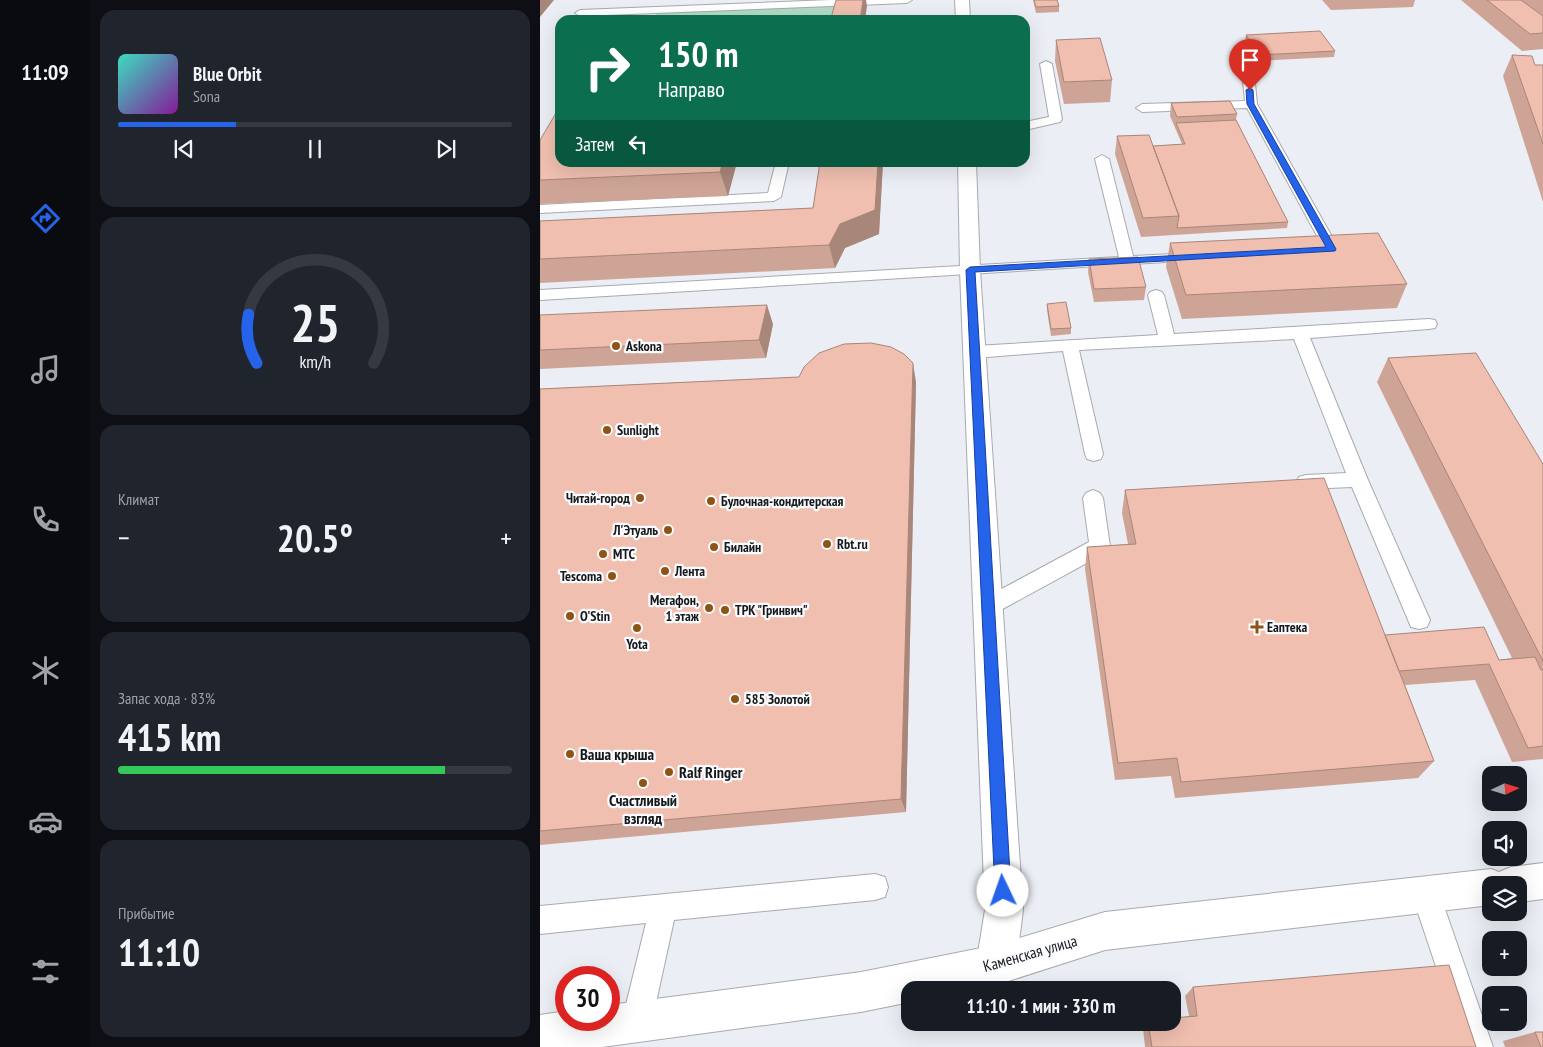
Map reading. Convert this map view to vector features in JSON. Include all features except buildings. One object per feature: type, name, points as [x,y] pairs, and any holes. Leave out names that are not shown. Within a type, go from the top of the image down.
[{"type":"street","points":[[962,0],[963,15]]},
{"type":"street","points":[[967,167],[970,270],[1004,910],[996,965]]},
{"type":"street","points":[[1527,883],[1543,881]]},
{"type":"street","name":"Каменская улица","points":[[540,1036],[637,1021],[861,992],[996,965],[1105,931],[1482,888]]},
{"type":"lane","points":[[578,15],[589,0]]},
{"type":"lane","points":[[601,15],[661,10],[881,6],[907,0]]},
{"type":"lane","points":[[658,15],[661,10]]},
{"type":"lane","points":[[1241,53],[1247,63],[1251,104],[1332,249],[1302,250]]},
{"type":"lane","points":[[1030,125],[1056,119],[1046,64]]},
{"type":"lane","points":[[1142,108],[1251,104]]},
{"type":"lane","points":[[1102,159],[1127,260]]},
{"type":"lane","points":[[540,209],[774,197],[782,167]]},
{"type":"lane","points":[[540,295],[1205,256]]},
{"type":"lane","points":[[1156,295],[1167,340]]},
{"type":"lane","points":[[975,352],[1429,324]]},
{"type":"lane","points":[[1300,333],[1358,480],[1419,620]]},
{"type":"lane","points":[[1070,345],[1094,454]]},
{"type":"lane","points":[[1306,482],[1358,480]]},
{"type":"lane","points":[[989,606],[1100,546],[1092,498]]},
{"type":"lane","points":[[540,920],[875,888]]},
{"type":"lane","points":[[1426,895],[1478,1047]]},
{"type":"lane","points":[[637,1021],[663,908]]},
{"type":"green space","points":[[840,3],[839,15],[656,15],[661,10]]},
{"type":"place","name":"Askona","points":[[616,346]]},
{"type":"place","name":"Sunlight","points":[[607,430]]},
{"type":"place","name":"Читай-город","points":[[640,498]]},
{"type":"place","name":"Булочная-кондитерская","points":[[711,501]]},
{"type":"place","name":"Л'Этуаль","points":[[668,530]]},
{"type":"place","name":"Rbt.ru","points":[[827,544]]},
{"type":"place","name":"Билайн","points":[[714,547]]},
{"type":"place","name":"МТС","points":[[603,554]]},
{"type":"place","name":"Лента","points":[[665,571]]},
{"type":"place","name":"Tescoma","points":[[612,576]]},
{"type":"place","name":"Мегафон, 1 этаж","points":[[709,608]]},
{"type":"place","name":"ТРК \"Гринвич\"","points":[[725,610]]},
{"type":"place","name":"O'Stin","points":[[570,616]]},
{"type":"place","name":"Еаптека","points":[[1257,627]]},
{"type":"place","name":"Yota","points":[[637,628]]},
{"type":"place","name":"585 Золотой","points":[[735,699]]},
{"type":"place","name":"Ваша крыша","points":[[570,754]]},
{"type":"place","name":"Ralf Ringer","points":[[669,772]]},
{"type":"place","name":"Счастливый взгляд","points":[[643,783]]},
{"type":"route","points":[[1003,891],[970,270],[1332,249],[1251,104],[1250,90]]}]
